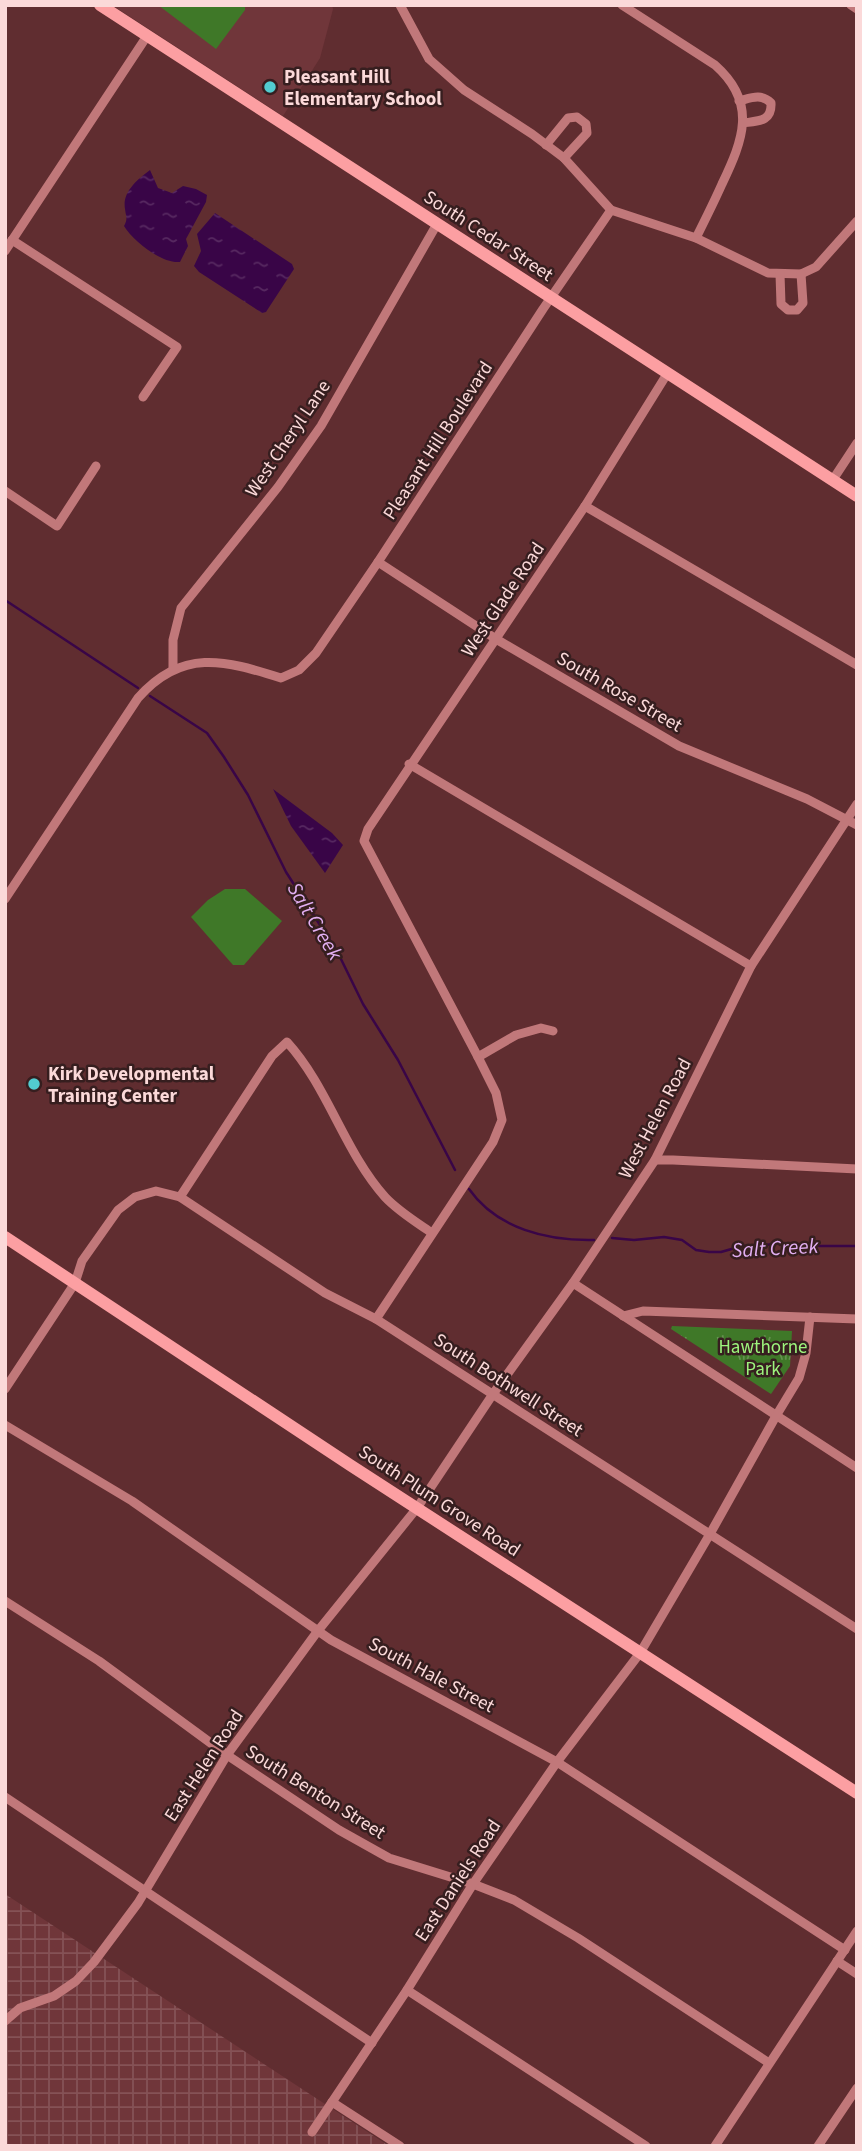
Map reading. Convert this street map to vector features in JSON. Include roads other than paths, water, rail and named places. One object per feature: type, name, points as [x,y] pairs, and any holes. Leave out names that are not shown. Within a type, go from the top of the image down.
[{"type":"main road","name":"South Cedar Street","points":[[100,5],[857,496]]},
{"type":"main road","name":"South Plum Grove Road","points":[[5,1237],[857,1793]]},
{"type":"street","points":[[400,5],[429,59],[464,90],[564,158],[611,210],[696,238],[768,274],[802,274],[816,267],[857,221]]},
{"type":"street","points":[[622,5],[715,65],[726,77],[739,101],[743,123],[737,154],[696,238]]},
{"type":"street","points":[[851,5],[857,9]]},
{"type":"street","points":[[5,251],[147,36]]},
{"type":"street","points":[[739,101],[759,96],[771,103],[770,115],[764,121],[743,123]]},
{"type":"street","points":[[546,145],[568,118],[577,117],[586,124],[587,133],[564,158]]},
{"type":"street","name":"Pleasant Hill Boulevard","points":[[281,678],[299,670],[316,653],[550,297],[611,210]]},
{"type":"street","name":"West Cheryl Lane","points":[[173,668],[173,640],[181,608],[278,486],[321,426],[437,224]]},
{"type":"street","points":[[12,240],[177,347],[142,397]]},
{"type":"street","points":[[780,274],[781,304],[788,310],[797,310],[803,303],[802,274]]},
{"type":"street","name":"West Glade Road","points":[[478,1057],[364,841],[368,829],[410,764],[584,506],[667,374]]},
{"type":"street","points":[[832,481],[857,443]]},
{"type":"street","points":[[5,491],[57,526],[96,466]]},
{"type":"street","points":[[584,506],[857,665]]},
{"type":"street","name":"South Rose Street","points":[[378,562],[496,639],[678,746],[807,799],[857,825]]},
{"type":"street","points":[[5,899],[151,682],[173,668],[210,661],[258,670],[281,678],[283,690]]},
{"type":"street","points":[[410,764],[751,966]]},
{"type":"street","name":"West Helen Road","points":[[417,1508],[655,1160],[751,966],[857,804]]},
{"type":"street","points":[[376,1319],[493,1142],[502,1119],[496,1093],[478,1057],[516,1035],[541,1028],[553,1031]]},
{"type":"street","points":[[180,1197],[272,1056],[287,1042],[303,1059],[366,1172],[386,1198],[432,1233]]},
{"type":"street","points":[[655,1160],[857,1169]]},
{"type":"street","name":"South Bothwell Street","points":[[75,1283],[82,1261],[118,1210],[135,1197],[156,1191],[180,1197],[325,1293],[376,1319],[857,1629]]},
{"type":"street","points":[[5,1389],[75,1283]]},
{"type":"street","points":[[573,1283],[857,1468]]},
{"type":"street","points":[[623,1316],[643,1311],[857,1319]]},
{"type":"street","name":"East Daniels Road","points":[[312,2132],[407,1990],[473,1884],[557,1762],[640,1653],[799,1378],[804,1366],[810,1317]]},
{"type":"street","name":"South Hale Street","points":[[5,1425],[132,1501],[317,1632],[557,1762],[845,1950]]},
{"type":"street","name":"East Helen Road","points":[[5,2021],[20,2008],[54,1996],[75,1981],[94,1962],[145,1892],[227,1755],[317,1632],[417,1508]]},
{"type":"street","name":"South Benton Street","points":[[5,1601],[99,1661],[227,1755],[328,1823],[389,1858],[473,1884],[514,1900],[769,2063]]},
{"type":"street","points":[[5,1797],[372,2043]]},
{"type":"street","points":[[715,2146],[857,1931]]},
{"type":"street","points":[[837,1961],[857,1974]]},
{"type":"street","points":[[407,1990],[646,2146]]},
{"type":"street","points":[[818,2146],[857,2088]]},
{"type":"street","points":[[332,2102],[400,2146]]},
{"type":"water","points":[[150,170],[158,188],[172,193],[183,186],[207,195],[206,202],[186,239],[188,246],[180,262],[165,259],[149,250],[124,226],[128,192]]},
{"type":"water","points":[[215,213],[292,264],[294,269],[266,312],[262,313],[194,266],[201,251],[197,234]]},
{"type":"water","points":[[273,789],[332,833],[343,845],[325,873],[291,826]]},
{"type":"waterway","name":"Salt Creek","points":[[5,600],[138,688]]},
{"type":"waterway","name":"Salt Creek","points":[[150,696],[207,733],[224,757],[248,795],[286,872],[338,953],[363,1004],[398,1060],[455,1170]]},
{"type":"waterway","name":"Salt Creek","points":[[469,1189],[494,1214],[525,1230],[559,1238],[594,1240]]},
{"type":"waterway","name":"Salt Creek","points":[[612,1238],[634,1240],[664,1237],[682,1240],[696,1250],[709,1252],[781,1243],[857,1246]]},
{"type":"place","name":"Pleasant Hill Elementary School","points":[[270,87]]},
{"type":"place","name":"Kirk Developmental Training Center","points":[[34,1084]]},
{"type":"park label","name":"Hawthorne Park","points":[[763,1357]]}]
